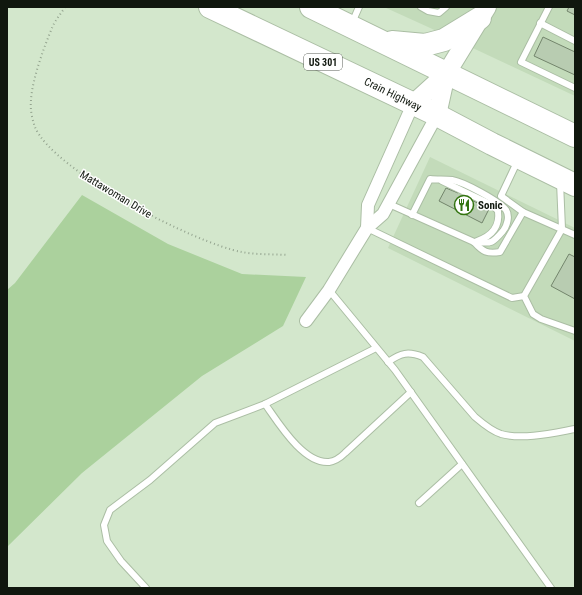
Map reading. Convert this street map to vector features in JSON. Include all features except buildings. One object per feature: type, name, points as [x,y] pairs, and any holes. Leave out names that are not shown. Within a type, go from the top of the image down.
[{"type":"highway","name":"Crain Highway","points":[[210,7],[437,115],[567,181]]},
{"type":"highway","points":[[311,7],[575,136]]},
{"type":"highway","points":[[378,40],[425,45],[444,40],[484,13]]},
{"type":"street","points":[[367,228],[368,205],[413,104],[446,74],[484,13]]},
{"type":"street","points":[[306,321],[329,290],[367,228],[383,214],[389,204],[437,115],[446,74]]},
{"type":"lane","points":[[351,27],[359,7]]},
{"type":"lane","points":[[421,7],[428,11],[439,13],[446,7]]},
{"type":"lane","points":[[549,7],[521,62],[575,88]]},
{"type":"lane","points":[[540,23],[575,41]]},
{"type":"lane","points":[[519,157],[501,196],[523,212],[575,235]]},
{"type":"lane","points":[[389,204],[412,215],[474,242],[489,243],[495,241],[506,227],[508,216],[506,210],[488,195],[453,180],[430,179],[412,215]]},
{"type":"lane","points":[[524,296],[562,229],[567,181]]},
{"type":"lane","points":[[474,242],[482,250],[491,253],[500,252],[523,212]]},
{"type":"lane","points":[[367,228],[512,298],[524,296]]},
{"type":"lane","points":[[329,290],[411,392],[550,588]]},
{"type":"lane","points":[[524,296],[533,314],[541,319],[575,331]]},
{"type":"lane","points":[[146,588],[121,561],[106,541],[104,525],[110,510],[150,480],[214,423],[265,404],[376,348]]},
{"type":"lane","points":[[388,362],[404,353],[416,354],[423,357],[475,417],[483,424],[501,434],[520,436],[540,435],[575,429]]},
{"type":"lane","points":[[265,404],[288,435],[302,450],[320,461],[330,462],[338,459],[345,453],[411,392]]},
{"type":"lane","points":[[419,502],[462,464]]},
{"type":"path","name":"Mattawoman Drive","points":[[65,7],[52,26],[42,56],[31,100],[31,113],[35,128],[46,144],[70,166],[93,182],[157,219],[191,235],[241,252],[288,256]]},
{"type":"shaded area","points":[[384,7],[575,7],[575,96],[428,27]]},
{"type":"shaded area","points":[[430,157],[575,228],[575,341],[388,248]]},
{"type":"shaded area","points":[[82,195],[168,244],[242,274],[306,277],[283,326],[202,376],[82,473],[7,547],[7,290],[15,283]]},
{"type":"place","name":"Sonic","points":[[464,205]]}]
